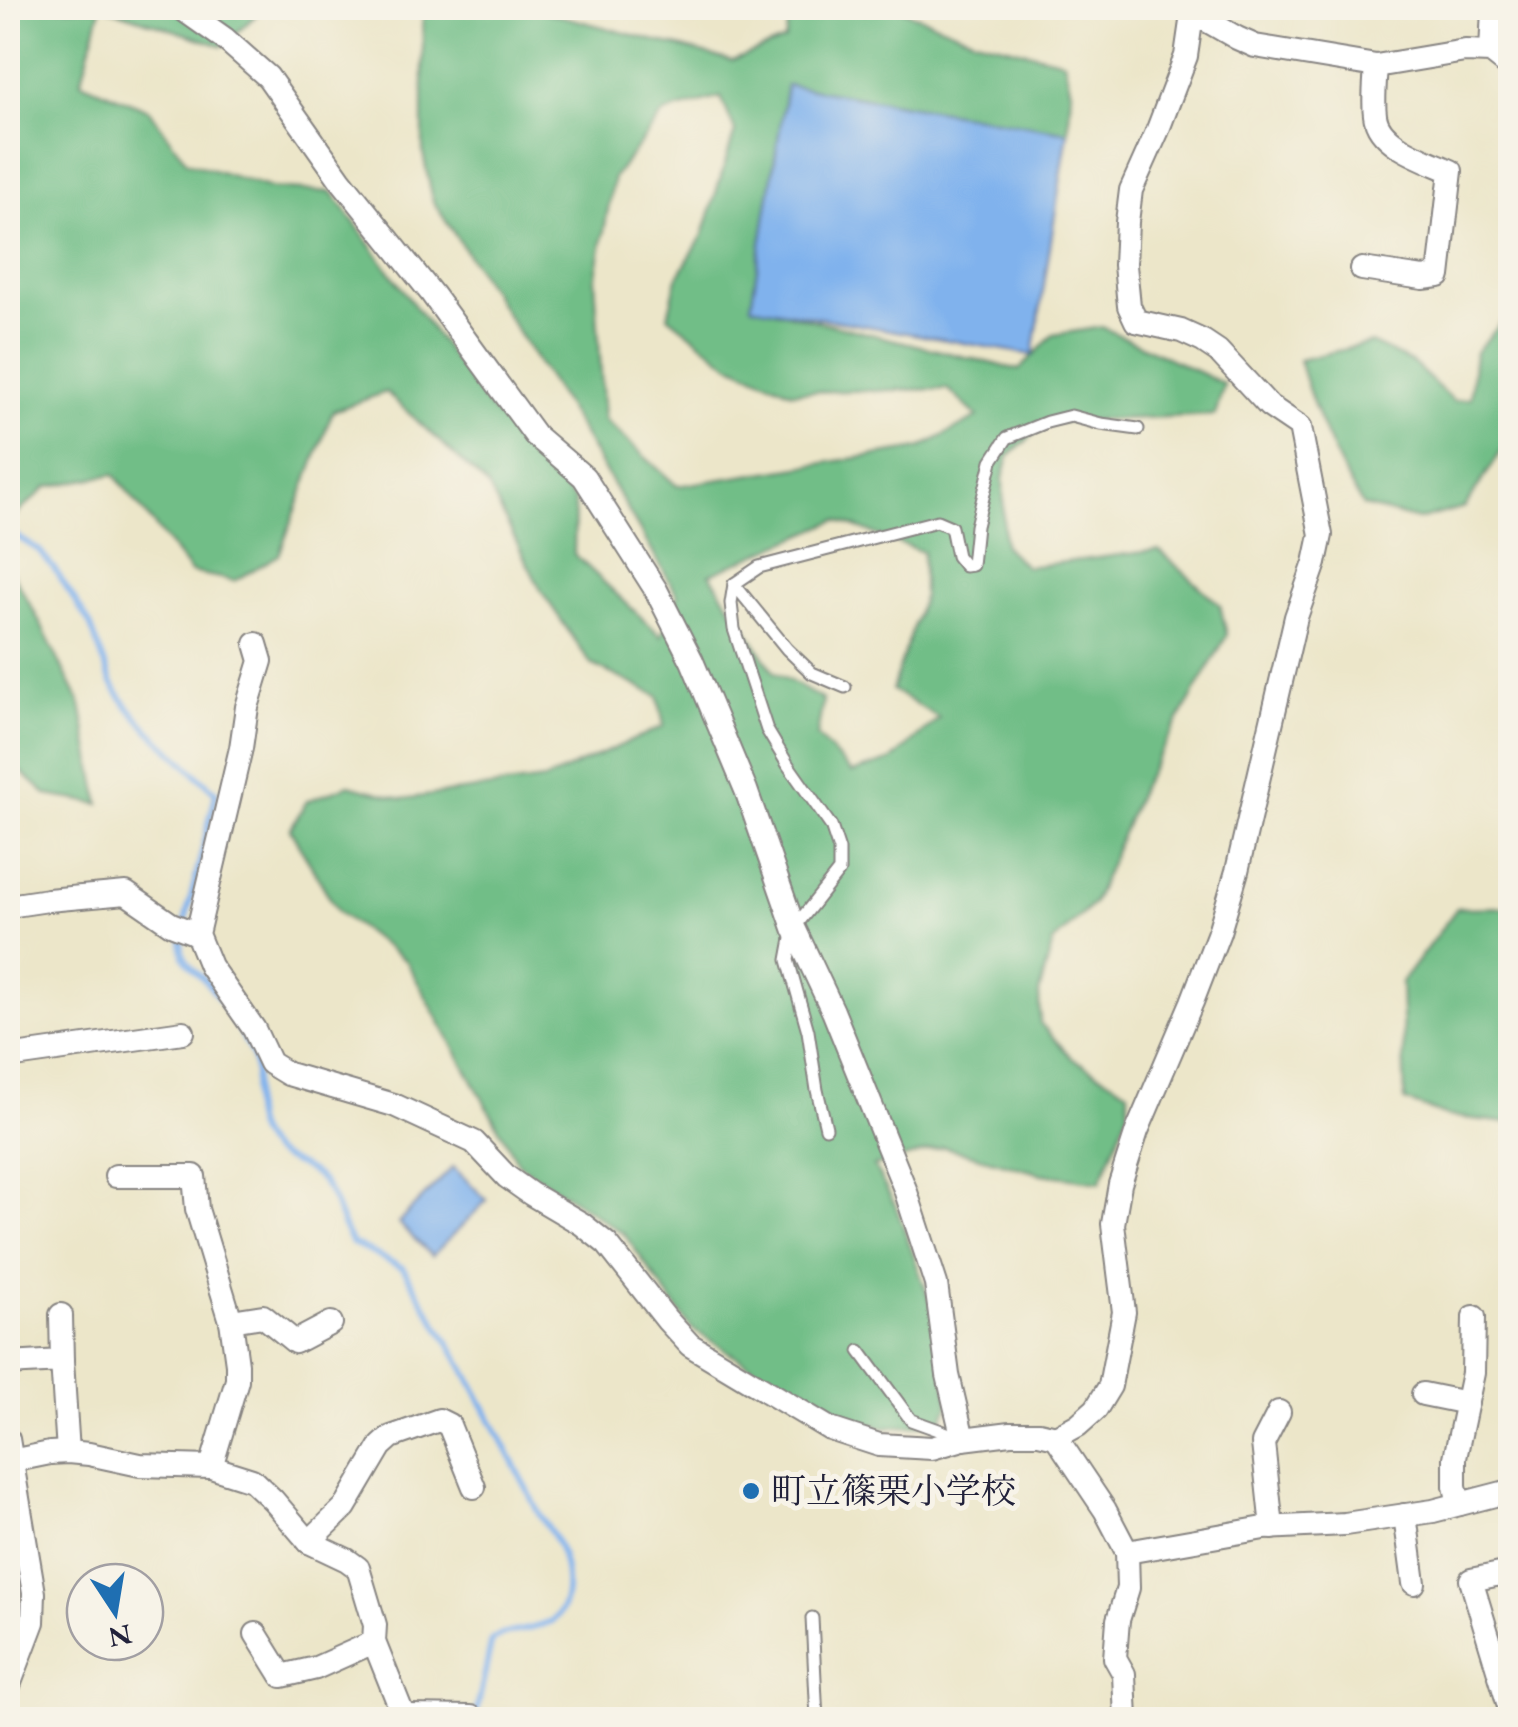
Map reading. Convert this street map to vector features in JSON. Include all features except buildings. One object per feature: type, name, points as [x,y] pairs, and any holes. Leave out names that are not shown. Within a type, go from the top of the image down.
[{"type":"street","points":[[181,8],[226,39],[268,76],[340,179],[432,294],[535,435],[584,476],[656,590],[692,661],[746,790],[794,928],[833,1011],[904,1189],[936,1284],[948,1375],[964,1439]]},
{"type":"street","points":[[1490,52],[1494,8]]},
{"type":"street","points":[[256,644],[261,660],[196,934],[210,966],[254,1029],[270,1063],[288,1074],[394,1105],[474,1142],[507,1177],[582,1224],[606,1244],[690,1345],[830,1430],[879,1444],[932,1448],[1011,1433],[1056,1437],[1096,1409],[1110,1386],[1124,1312],[1113,1224],[1120,1184],[1137,1130],[1219,932],[1238,871],[1296,617],[1321,535],[1300,428],[1269,406],[1218,351],[1181,332],[1136,320],[1129,306],[1126,222],[1131,190],[1186,56],[1190,9],[1255,46],[1376,66],[1465,51],[1490,52],[1510,67]]},
{"type":"street","points":[[1362,268],[1423,278],[1440,276],[1451,172],[1394,143],[1378,127],[1374,117],[1376,66]]},
{"type":"street","points":[[8,906],[126,893],[171,924],[196,934]]},
{"type":"street","points":[[8,1057],[183,1032]]},
{"type":"street","points":[[116,1176],[194,1165],[197,1210],[230,1321],[237,1380],[211,1467]]},
{"type":"street","points":[[61,1316],[68,1452]]},
{"type":"street","points":[[230,1321],[263,1316],[295,1342],[331,1323]]},
{"type":"street","points":[[1459,1504],[1455,1458],[1473,1373],[1474,1317]]},
{"type":"street","points":[[8,1364],[62,1362]]},
{"type":"street","points":[[1423,1394],[1466,1403]]},
{"type":"street","points":[[1272,1528],[1262,1444],[1279,1412]]},
{"type":"street","points":[[309,1542],[346,1506],[381,1446],[391,1437],[421,1425],[439,1420],[449,1424],[474,1487]]},
{"type":"street","points":[[1056,1437],[1105,1510],[1127,1552],[1128,1588],[1118,1620],[1115,1658],[1124,1674],[1126,1720]]},
{"type":"street","points":[[8,1688],[34,1622],[34,1593],[10,1450],[68,1452],[140,1465],[211,1467],[252,1480],[309,1542],[358,1568],[375,1624],[374,1642],[400,1718],[472,1720]]},
{"type":"street","points":[[1127,1552],[1272,1528],[1345,1524],[1404,1515],[1510,1492]]},
{"type":"street","points":[[1404,1515],[1414,1583]]},
{"type":"street","points":[[1510,1572],[1472,1580],[1510,1709]]},
{"type":"street","points":[[256,1634],[282,1676],[316,1668],[374,1642]]},
{"type":"lane","points":[[826,1128],[808,1031],[788,960],[794,928],[839,871],[839,850],[831,826],[767,730],[734,629],[734,584],[759,567],[936,522],[951,528],[957,556],[965,566],[972,565],[976,526],[992,461],[1007,438],[1071,416],[1138,429]]},
{"type":"lane","points":[[734,584],[812,673],[845,687]]},
{"type":"lane","points":[[860,1352],[911,1420],[964,1439]]},
{"type":"lane","points":[[812,1618],[817,1720]]},
{"type":"green space","points":[[8,8],[101,8],[81,82],[149,110],[187,162],[271,188],[332,192],[489,408],[575,501],[574,554],[661,636],[678,595],[571,414],[433,201],[423,153],[423,8],[531,8],[732,61],[785,40],[792,8],[897,8],[975,39],[1064,61],[1071,91],[1068,132],[787,85],[751,305],[1019,370],[1053,335],[1102,327],[1224,384],[1215,415],[1047,422],[1009,456],[1003,478],[1004,546],[1026,567],[1159,550],[1220,605],[1227,635],[1141,787],[1093,904],[1053,942],[1039,993],[1040,1023],[1072,1058],[1128,1091],[1128,1113],[1100,1182],[1042,1174],[944,1147],[874,1166],[896,1207],[933,1309],[949,1405],[941,1420],[882,1427],[847,1420],[819,1409],[691,1328],[624,1234],[519,1164],[406,961],[338,912],[290,829],[307,801],[349,785],[402,799],[544,780],[664,726],[658,696],[591,664],[542,592],[488,486],[386,392],[333,411],[279,555],[234,581],[191,572],[114,474],[47,487],[8,522]],"holes":[[[721,97],[735,131],[703,235],[677,278],[668,316],[729,364],[792,392],[948,389],[978,417],[920,448],[677,486],[604,420],[595,280],[614,177],[664,113]],[[837,520],[923,552],[923,597],[892,690],[939,718],[892,760],[852,773],[817,736],[823,700],[774,672],[710,574]]]},
{"type":"green space","points":[[107,8],[264,8],[222,46]]},
{"type":"green space","points":[[1510,313],[1510,438],[1465,507],[1418,520],[1363,506],[1326,435],[1299,360],[1371,343],[1413,363],[1453,401],[1470,398],[1475,353]]},
{"type":"green space","points":[[8,566],[81,705],[100,804],[47,795],[8,760]]},
{"type":"green space","points":[[1510,907],[1510,1123],[1447,1116],[1405,1101],[1401,983],[1457,908]]},
{"type":"water","points":[[787,85],[1068,132],[1033,355],[751,306]]},
{"type":"water","points":[[453,1167],[487,1200],[432,1256],[398,1223]]},
{"type":"waterway","points":[[8,531],[40,551],[55,570],[90,624],[112,684],[128,707],[216,793],[182,949],[189,964],[220,1000],[250,1050],[255,1070],[253,1114],[261,1138],[280,1157],[317,1176],[333,1200],[352,1243],[403,1268],[464,1368],[559,1547],[566,1576],[563,1606],[545,1624],[492,1639],[476,1715]]},
{"type":"place","name":"町立篠栗小学校","points":[[751,1491]]}]
